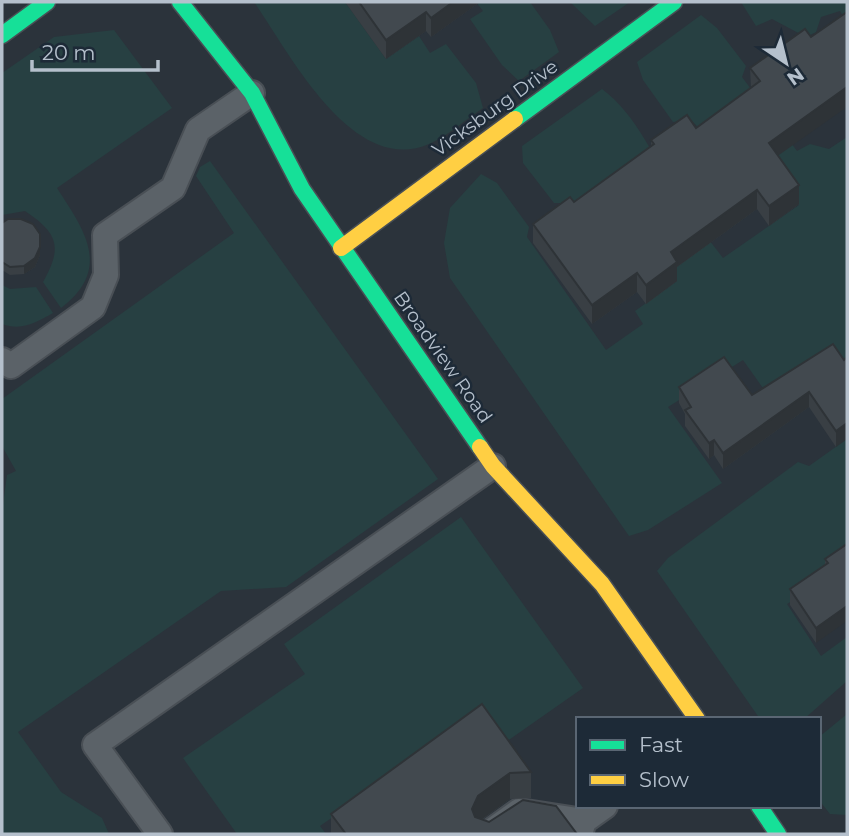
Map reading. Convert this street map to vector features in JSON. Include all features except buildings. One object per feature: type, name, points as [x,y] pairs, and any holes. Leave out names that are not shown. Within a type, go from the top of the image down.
[{"type":"main road","points":[[2,36],[47,2]]},
{"type":"main road","name":"Broadview Road","points":[[180,2],[252,93],[302,188],[493,466],[602,584],[696,717]]},
{"type":"main road","name":"Vicksburg Drive","points":[[341,248],[674,2]]},
{"type":"main road","points":[[760,808],[778,834]]},
{"type":"lane","points":[[2,360],[11,366],[93,307],[106,275],[105,235],[173,188],[198,130],[252,93]]},
{"type":"lane","points":[[160,834],[96,745],[493,466]]},
{"type":"lane","points":[[487,834],[519,811],[582,828],[603,808]]},
{"type":"green space","points":[[254,2],[345,2],[386,59],[419,36],[430,53],[446,44],[476,83],[483,108],[429,144],[401,149],[374,143],[349,127],[326,104],[304,78]]},
{"type":"green space","points":[[476,2],[530,2],[550,30],[559,52],[519,81],[502,65],[470,19],[483,11]]},
{"type":"green space","points":[[570,2],[630,2],[595,26]]},
{"type":"green space","points":[[741,2],[847,2],[847,22],[840,11],[821,17],[816,32],[806,37],[772,19],[756,26]]},
{"type":"green space","points":[[701,15],[717,28],[746,66],[742,77],[797,151],[810,144],[829,149],[847,137],[847,373],[773,402],[743,360],[668,407],[722,483],[648,530],[629,536],[450,278],[444,243],[450,208],[481,174],[497,183],[529,227],[527,237],[606,350],[643,324],[635,311],[677,281],[574,203],[554,203],[523,163],[522,146],[602,89],[626,112],[677,196],[723,258],[799,205],[691,120],[673,122],[643,80],[637,62]]},
{"type":"green space","points":[[114,30],[172,108],[57,188],[84,234],[90,264],[77,293],[61,308],[43,282],[55,250],[54,242],[45,226],[25,211],[2,215],[2,73],[54,37]]},
{"type":"green space","points":[[210,161],[438,479],[286,587],[221,591],[18,732],[61,792],[102,818],[109,834],[2,834],[2,512],[7,475],[16,471],[2,446],[2,399],[234,233],[196,176],[200,167]]},
{"type":"green space","points":[[2,285],[10,289],[36,287],[53,313],[22,326],[2,324]]},
{"type":"green space","points":[[847,439],[847,559],[828,579],[787,604],[821,656],[847,637],[847,681],[806,717],[759,717],[657,571],[668,558],[798,462],[809,466]]},
{"type":"green space","points":[[461,517],[583,688],[496,749],[471,720],[320,826],[326,834],[237,834],[183,758],[305,674],[284,644]]},
{"type":"green space","points":[[847,714],[847,815],[830,814],[821,803],[821,735]]},
{"type":"traffic: fast","points":[[2,35],[47,2]]},
{"type":"traffic: fast","points":[[180,2],[252,93],[302,189],[480,447]]},
{"type":"traffic: fast","points":[[515,119],[674,2]]},
{"type":"traffic: fast","points":[[760,808],[778,834]]},
{"type":"traffic: slow","points":[[341,248],[515,119]]},
{"type":"traffic: slow","points":[[480,447],[493,466],[602,584],[696,717]]}]
